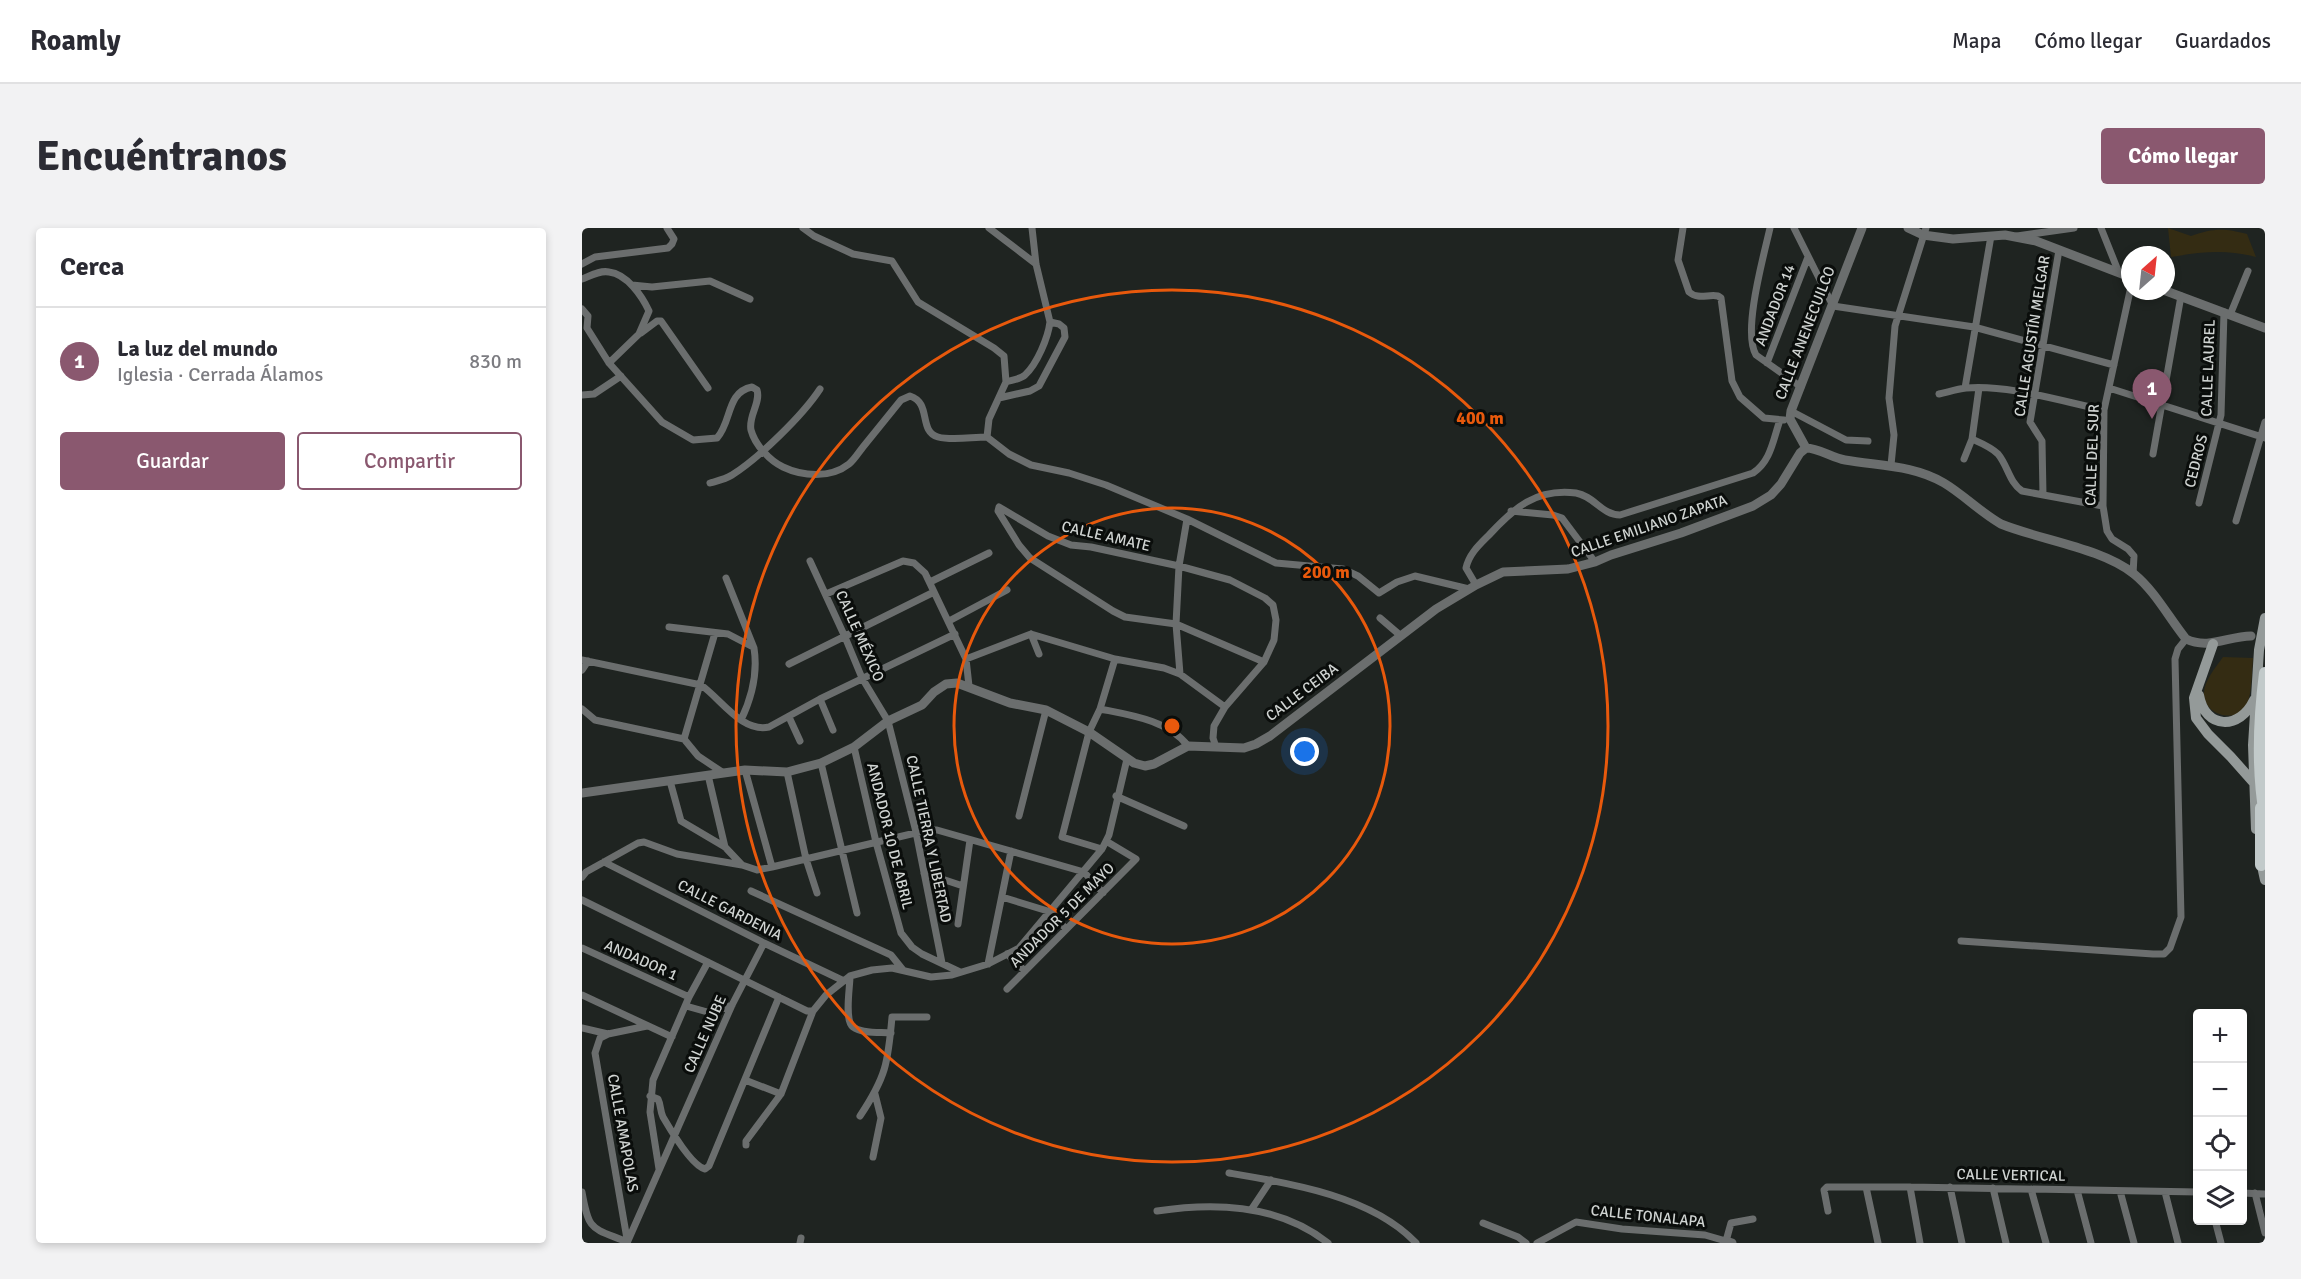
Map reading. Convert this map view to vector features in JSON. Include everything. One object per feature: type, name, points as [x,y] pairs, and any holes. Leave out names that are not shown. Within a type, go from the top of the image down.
[{"type":"highway","points":[[2261,866],[2257,786],[2259,727],[2265,673]]},
{"type":"highway","points":[[2257,786],[2265,815]]},
{"type":"main road","points":[[2257,786],[2253,745],[2259,650],[2265,618]]},
{"type":"main road","points":[[2213,644],[2194,698],[2196,718],[2257,786]]},
{"type":"main road","points":[[2197,686],[2201,707],[2212,718],[2222,722],[2242,718],[2249,711],[2256,694]]},
{"type":"main road","points":[[2261,866],[2265,880]]},
{"type":"street","points":[[582,264],[595,256],[668,248],[674,238],[667,228]]},
{"type":"street","points":[[803,228],[814,236],[853,254],[892,261],[918,302],[1004,356],[1006,382],[989,419],[987,437]]},
{"type":"street","points":[[989,228],[1036,264]]},
{"type":"street","points":[[1006,382],[1024,376],[1033,365],[1050,322],[1036,264],[1032,228]]},
{"type":"street","points":[[1683,228],[1678,260],[1689,292],[1694,296],[1712,295],[1720,298],[1732,381],[1736,392],[1764,418],[1787,417],[1846,440],[1868,441]]},
{"type":"street","points":[[1770,228],[1756,292],[1752,321],[1753,350],[1756,355],[1801,387]]},
{"type":"street","points":[[1794,228],[1833,306],[1974,327],[2114,364]]},
{"type":"street","name":"CALLE ANENECUILCO","points":[[1806,448],[1787,417],[1801,387],[1862,228]]},
{"type":"street","points":[[1908,228],[1953,239],[2012,236],[2074,228]]},
{"type":"street","points":[[2101,228],[2120,273]]},
{"type":"street","points":[[1891,465],[1894,435],[1889,398],[1895,326],[1924,231]]},
{"type":"street","points":[[1965,388],[1991,236]]},
{"type":"street","points":[[2012,236],[2036,241],[2120,273]]},
{"type":"street","name":"CALLE AGUSTÍN MELGAR","points":[[2043,495],[2042,441],[2030,422],[2059,250]]},
{"type":"street","name":"ANDADOR 14","points":[[1767,363],[1808,257]]},
{"type":"street","points":[[2227,314],[2248,270]]},
{"type":"street","points":[[582,279],[609,271],[632,285],[649,311],[639,334]]},
{"type":"street","points":[[632,285],[652,287],[710,281],[750,299]]},
{"type":"street","points":[[2175,294],[2265,328]]},
{"type":"street","points":[[2153,454],[2181,296]]},
{"type":"street","name":"CALLE DEL SUR","points":[[2128,300],[2104,410],[2103,506],[2107,531],[2134,556],[2133,574]]},
{"type":"street","points":[[582,309],[588,316],[587,328],[609,363],[662,422],[693,440],[717,438],[724,431],[736,395],[743,389],[752,387],[757,390],[759,396],[754,408],[751,429],[762,450],[780,465],[801,475],[819,475],[848,465],[901,400],[910,396],[917,398],[922,404],[927,427],[931,434],[940,438],[987,437],[1009,454],[1031,465],[1069,473],[1106,485],[1187,519],[1276,563],[1343,569],[1358,576],[1379,592],[1414,576],[1472,587],[1466,568],[1472,553],[1511,511],[1535,498],[1569,493],[1579,494],[1611,515],[1620,515],[1753,473],[1762,467],[1767,459],[1787,417]]},
{"type":"street","name":"CALLE LAUREL","points":[[2219,425],[2227,314]]},
{"type":"street","points":[[609,363],[639,334],[657,321],[661,321],[708,388]]},
{"type":"street","points":[[999,398],[1030,391],[1039,386],[1065,337],[1064,328],[1050,322]]},
{"type":"street","points":[[582,394],[594,394],[621,376]]},
{"type":"street","points":[[1024,376],[1030,391]]},
{"type":"street","points":[[1939,394],[1965,388],[1979,388],[2034,395],[2104,410]]},
{"type":"street","points":[[1964,459],[1972,439],[1979,388]]},
{"type":"street","points":[[2109,388],[2219,425],[2263,437]]},
{"type":"street","points":[[710,483],[731,476],[762,450],[809,405],[820,389]]},
{"type":"street","points":[[2236,521],[2263,437],[2265,422]]},
{"type":"street","name":"CEDROS","points":[[2199,503],[2219,425]]},
{"type":"street","points":[[1972,439],[1987,446],[1998,455],[2016,487],[2022,491],[2103,506]]},
{"type":"street","points":[[1806,448],[1845,460],[1891,465],[1919,472],[1942,481],[2001,524],[2112,561],[2133,574],[2151,593],[2186,639],[2213,644],[2230,638],[2252,636]]},
{"type":"street","name":"CALLE EMILIANO ZAPATA","points":[[1472,587],[1503,572],[1568,569],[1595,562],[1753,506],[1771,495],[1781,484],[1800,453],[1806,448]]},
{"type":"street","name":"CALLE AMATE","points":[[1176,624],[1125,617],[1067,583],[1030,558],[998,511],[999,507],[1048,536],[1071,545],[1091,547],[1179,566],[1230,580],[1265,598],[1273,605],[1276,620],[1274,640],[1264,662]]},
{"type":"street","points":[[1511,511],[1562,518],[1595,562]]},
{"type":"street","points":[[1180,674],[1176,624],[1179,566],[1187,519]]},
{"type":"street","points":[[930,582],[989,553]]},
{"type":"street","name":"CALLE MÉXICO","points":[[810,561],[862,678],[888,721]]},
{"type":"street","points":[[826,594],[903,561],[914,563],[925,573],[955,634],[966,659],[969,686]]},
{"type":"street","points":[[726,578],[754,648],[756,659],[753,689],[741,720]]},
{"type":"street","name":"CALLE CEIBA","points":[[1127,759],[1134,764],[1145,766],[1154,764],[1188,746],[1244,748],[1256,744],[1436,609],[1472,587]]},
{"type":"street","points":[[949,621],[1007,590]]},
{"type":"street","points":[[789,664],[934,592]]},
{"type":"street","points":[[1380,618],[1401,636]]},
{"type":"street","points":[[1176,624],[1264,662],[1225,707],[1214,726],[1213,738],[1216,747]]},
{"type":"street","points":[[669,627],[738,638],[754,648]]},
{"type":"street","points":[[684,739],[715,633]]},
{"type":"street","points":[[582,670],[585,661],[701,685],[741,720],[761,729],[955,634]]},
{"type":"street","points":[[966,659],[1031,634],[1180,674],[1225,707]]},
{"type":"street","points":[[1031,634],[1038,654]]},
{"type":"street","points":[[1961,941],[2153,954],[2164,954],[2170,948],[2181,917],[2175,659],[2178,649],[2186,639]]},
{"type":"street","points":[[1102,849],[1062,837],[1089,732],[1100,709],[1115,658]]},
{"type":"street","points":[[582,793],[722,772],[745,770],[787,772],[821,763],[854,747],[888,721],[922,705],[934,692],[946,684],[957,683],[1010,703],[1046,710],[1089,732],[1127,759],[1102,849],[1019,948],[988,964],[952,975],[931,977],[892,968],[872,970],[847,978],[826,995],[813,1011],[781,1094],[746,1141],[746,1145]]},
{"type":"street","points":[[820,699],[833,730]]},
{"type":"street","points":[[582,709],[595,720],[684,739],[698,756],[722,772]]},
{"type":"street","points":[[1100,709],[1148,720],[1178,736],[1188,746]]},
{"type":"street","points":[[1019,816],[1046,710]]},
{"type":"street","points":[[789,717],[800,741]]},
{"type":"street","name":"CALLE TIERRA Y LIBERTAD","points":[[888,721],[916,832],[942,963]]},
{"type":"street","name":"ANDADOR 10 DE ABRIL","points":[[854,747],[876,842],[901,933],[912,947],[942,963]]},
{"type":"street","points":[[821,763],[857,913]]},
{"type":"street","points":[[745,770],[772,867]]},
{"type":"street","points":[[787,772],[806,859],[817,892]]},
{"type":"street","points":[[708,775],[725,847]]},
{"type":"street","points":[[670,781],[681,821],[725,847],[742,865]]},
{"type":"street","points":[[1116,796],[1184,826]]},
{"type":"street","points":[[582,877],[586,872],[638,843],[644,842],[677,854],[742,865],[757,870],[916,832],[938,830],[1084,872],[1103,893]]},
{"type":"street","points":[[958,924],[970,840]]},
{"type":"street","name":"ANDADOR 5 DE MAYO","points":[[1007,989],[1136,859],[1106,841]]},
{"type":"street","points":[[988,964],[1011,851]]},
{"type":"street","name":"CALLE GARDENIA","points":[[604,862],[764,943],[847,978]]},
{"type":"street","points":[[924,873],[963,886]]},
{"type":"street","points":[[751,891],[891,955],[903,970]]},
{"type":"street","points":[[1002,897],[1051,912],[1066,930]]},
{"type":"street","points":[[582,900],[807,1011],[813,1011]]},
{"type":"street","name":"CALLE NUBE","points":[[627,1242],[732,1005],[764,943]]},
{"type":"street","name":"ANDADOR 1","points":[[582,948],[689,996]]},
{"type":"street","points":[[1007,954],[1025,971]]},
{"type":"street","points":[[659,1169],[650,1112],[653,1080],[689,996],[708,962]]},
{"type":"street","points":[[942,963],[960,972]]},
{"type":"street","points":[[847,978],[848,1018],[853,1027],[891,1033]]},
{"type":"street","points":[[582,995],[672,1037]]},
{"type":"street","points":[[650,1096],[658,1099],[663,1116],[675,1137],[698,1166],[705,1168],[709,1166],[779,997]]},
{"type":"street","points":[[686,1006],[711,1013],[732,1005]]},
{"type":"street","points":[[860,1116],[875,1094],[883,1076],[889,1054],[892,1017],[927,1017]]},
{"type":"street","points":[[582,1028],[608,1034],[647,1026]]},
{"type":"street","name":"CALLE AMAPOLAS","points":[[608,1034],[600,1038],[596,1053],[627,1242]]},
{"type":"street","points":[[745,1080],[781,1094]]},
{"type":"street","points":[[873,1157],[881,1118],[875,1094]]},
{"type":"street","points":[[1229,1173],[1271,1180],[1338,1197],[1373,1211],[1416,1243]]},
{"type":"street","points":[[1251,1210],[1271,1180]]},
{"type":"street","points":[[1910,1186],[1920,1243]]},
{"type":"street","name":"CALLE VERTICAL","points":[[1828,1211],[1825,1189],[1910,1186],[2193,1192]]},
{"type":"street","points":[[1866,1187],[1878,1243]]},
{"type":"street","points":[[1950,1187],[1962,1243]]},
{"type":"street","points":[[1993,1188],[2006,1243]]},
{"type":"street","points":[[2031,1189],[2046,1243]]},
{"type":"street","points":[[2077,1190],[2091,1243]]},
{"type":"street","points":[[2120,1191],[2134,1243]]},
{"type":"street","points":[[582,1192],[589,1223],[627,1242]]},
{"type":"street","points":[[2165,1192],[2178,1243]]},
{"type":"street","points":[[2247,1193],[2265,1194]]},
{"type":"street","points":[[2256,1193],[2265,1233]]},
{"type":"street","points":[[1156,1211],[1191,1206],[1251,1210],[1292,1221],[1312,1231],[1328,1243]]},
{"type":"street","points":[[1728,1242],[1731,1223],[1752,1219]]},
{"type":"street","name":"CALLE TONALAPA","points":[[1537,1243],[1576,1222],[1622,1229],[1706,1234],[1728,1242]]},
{"type":"street","points":[[1483,1223],[1518,1237],[1526,1243]]},
{"type":"street","points":[[2216,1225],[2221,1243]]},
{"type":"shaded area","points":[[2168,228],[2191,236],[2206,231],[2232,231],[2247,234],[2256,257],[2214,252],[2175,256],[2175,246],[2170,246]]},
{"type":"shaded area","points":[[2223,657],[2253,658],[2249,700],[2242,710],[2229,716],[2221,715],[2209,707],[2204,693],[2208,679]]},
{"type":"place","name":"La luz del mundo","points":[[2152,419]]}]
